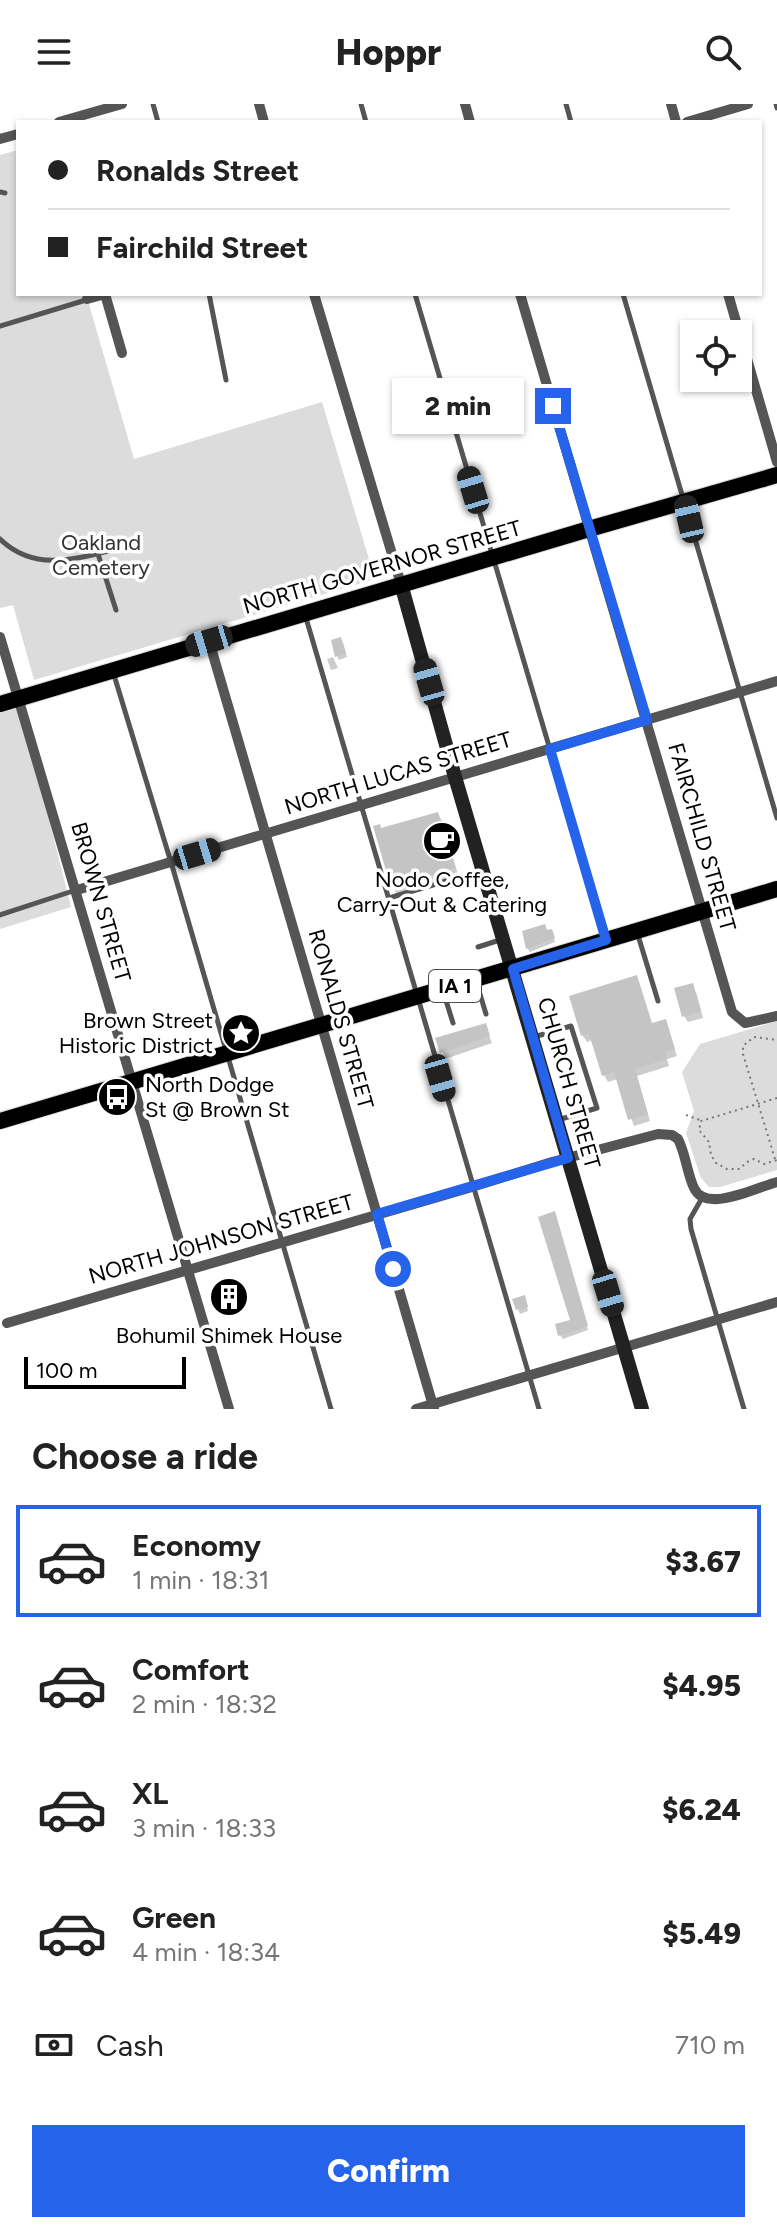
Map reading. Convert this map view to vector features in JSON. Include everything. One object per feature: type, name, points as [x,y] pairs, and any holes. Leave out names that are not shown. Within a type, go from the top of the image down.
[{"type":"main road","name":"NORTH GOVERNOR STREET","points":[[0,704],[777,475]]},
{"type":"main road","name":"IA 1","points":[[0,1121],[777,889]]},
{"type":"street","points":[[66,120],[122,104]]},
{"type":"street","points":[[694,120],[748,104]]},
{"type":"street","points":[[87,299],[98,296]]},
{"type":"street","points":[[106,296],[122,353]]},
{"type":"street","points":[[315,296],[401,584]]},
{"type":"street","name":"FAIRCHILD STREET","points":[[521,296],[732,1012],[745,1023],[777,1016]]},
{"type":"street","points":[[729,296],[777,462]]},
{"type":"street","name":"CHURCH STREET","points":[[401,584],[642,1409]]},
{"type":"street","name":"BROWN STREET","points":[[0,637],[229,1409]]},
{"type":"street","name":"RONALDS STREET","points":[[209,641],[434,1407]]},
{"type":"street","name":"NORTH LUCAS STREET","points":[[77,890],[777,681]]},
{"type":"street","name":"NORTH JOHNSON STREET","points":[[7,1323],[658,1134],[672,1135],[678,1139],[694,1189],[702,1198]]},
{"type":"street","points":[[702,1198],[717,1201],[777,1182]]},
{"type":"street","points":[[416,1409],[434,1407],[777,1302]]},
{"type":"lane","points":[[209,296],[226,380]]},
{"type":"lane","points":[[416,296],[606,940]]},
{"type":"lane","points":[[624,296],[777,818]]},
{"type":"lane","points":[[0,326],[87,299]]},
{"type":"lane","points":[[0,539],[26,556],[45,560],[65,561],[112,550]]},
{"type":"lane","points":[[98,554],[116,610]]},
{"type":"lane","points":[[305,613],[539,1409]]},
{"type":"lane","points":[[113,670],[331,1409]]},
{"type":"lane","points":[[389,898],[483,870]]},
{"type":"lane","points":[[0,915],[77,890]]},
{"type":"lane","points":[[637,931],[658,1001]]},
{"type":"lane","points":[[478,947],[504,939]]},
{"type":"lane","points":[[475,980],[486,1014]]},
{"type":"lane","points":[[443,990],[453,1023]]},
{"type":"lane","points":[[533,1038],[571,1026],[597,1108],[557,1120]]},
{"type":"lane","points":[[702,1198],[690,1219],[691,1229],[744,1409]]},
{"type":"path","points":[[701,1121],[699,1130],[709,1142],[711,1155],[716,1163],[727,1169],[739,1169],[754,1159],[764,1164],[776,1160],[743,1046],[754,1037],[777,1040]]},
{"type":"path","points":[[686,1115],[701,1121],[777,1098]]},
{"type":"green space","name":"Oakland Cemetery","points":[[16,151],[16,296],[87,296],[134,459],[322,402],[375,579],[34,680],[13,605],[0,608],[0,155]]},
{"type":"green space","points":[[19,699],[71,907],[0,929],[0,705]]},
{"type":"green space","points":[[777,1021],[777,1170],[720,1187],[709,1187],[701,1178],[686,1133],[694,1111],[682,1072],[700,1044]]},
{"type":"building","points":[[341,637],[346,653],[335,657],[331,640]]},
{"type":"building","points":[[438,812],[455,868],[391,888],[373,826],[380,824],[381,828]]},
{"type":"building","points":[[545,924],[547,930],[552,929],[555,938],[526,949],[522,931]]},
{"type":"building","points":[[637,975],[652,1023],[666,1019],[675,1049],[665,1052],[667,1059],[635,1069],[648,1114],[628,1120],[614,1072],[602,1076],[589,1034],[581,1036],[569,996]]},
{"type":"building","points":[[693,983],[701,1011],[682,1017],[674,988]]},
{"type":"building","points":[[486,1023],[490,1036],[440,1053],[435,1038]]},
{"type":"building","points":[[555,1211],[588,1326],[558,1336],[555,1324],[570,1320],[538,1217]]},
{"type":"building","name":"Bohumil Shimek House","points":[[238,1281],[241,1303],[221,1309],[216,1292],[225,1290],[223,1284]]},
{"type":"building","points":[[525,1295],[528,1307],[516,1310],[512,1299]]},
{"type":"place","name":"Nodo Coffee, Carry-Out & Catering","points":[[442,841]]},
{"type":"place","name":"Brown Street Historic District","points":[[241,1033]]},
{"type":"place","name":"North Dodge St @ Brown St","points":[[117,1097]]},
{"type":"place","name":"Bohumil Shimek House","points":[[229,1297]]},
{"type":"route","points":[[393,1269],[377,1214],[568,1158],[513,969],[606,940],[550,749],[647,720],[553,406]]}]
